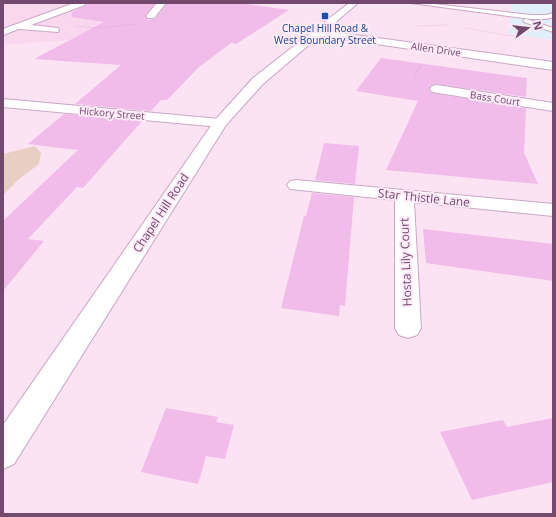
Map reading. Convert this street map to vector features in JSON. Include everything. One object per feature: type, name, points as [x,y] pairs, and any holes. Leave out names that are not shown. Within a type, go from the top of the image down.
[{"type":"street","points":[[3,32],[14,26],[77,3]]},
{"type":"street","points":[[151,16],[162,3]]},
{"type":"street","name":"Chapel Hill Road","points":[[3,453],[220,123],[258,81],[319,33],[354,3]]},
{"type":"street","points":[[14,26],[54,30]]},
{"type":"street","name":"Allen Drive","points":[[319,33],[553,66]]},
{"type":"street","name":"Bass Court","points":[[437,89],[553,107]]},
{"type":"street","name":"Hickory Street","points":[[3,103],[220,123]]},
{"type":"street","name":"Star Thistle Lane","points":[[296,184],[553,210]]},
{"type":"street","name":"Hosta Lily Court","points":[[404,196],[408,328]]},
{"type":"lane","points":[[413,3],[531,17],[546,17],[553,14]]},
{"type":"lane","points":[[464,9],[522,10]]},
{"type":"lane","points":[[464,9],[515,18],[553,30]]},
{"type":"lane","points":[[532,11],[553,14]]},
{"type":"path","points":[[76,26],[100,28],[122,26],[147,20],[151,16]]},
{"type":"shaded area","points":[[3,3],[221,3],[142,35],[3,45]]},
{"type":"shaded area","points":[[512,3],[553,3],[553,40],[508,33]]},
{"type":"shaded area","points":[[35,146],[41,153],[39,164],[18,180],[3,195],[3,154]]},
{"type":"building","points":[[87,3],[155,3],[145,15],[148,20],[155,19],[167,3],[240,3],[289,10],[236,44],[231,43],[199,67],[167,100],[161,100],[151,111],[75,104],[121,65],[34,59],[104,22],[71,17],[72,12],[86,6]]},
{"type":"building","points":[[381,58],[527,78],[526,97],[437,84],[431,85],[429,90],[432,93],[526,108],[524,153],[538,184],[386,170],[418,101],[356,91]]},
{"type":"building","points":[[64,114],[142,121],[83,188],[77,187],[28,239],[44,241],[3,291],[3,221],[78,150],[28,144]]},
{"type":"building","points":[[324,143],[359,146],[355,184],[315,180]]},
{"type":"building","points":[[312,193],[354,197],[345,306],[340,305],[339,316],[281,308],[304,216],[306,216]]},
{"type":"building","points":[[423,229],[553,244],[553,281],[426,263]]},
{"type":"building","points":[[166,408],[218,417],[216,422],[234,425],[225,459],[206,456],[198,484],[141,472]]},
{"type":"building","points":[[553,418],[553,482],[472,500],[440,432],[503,420],[507,427]]},
{"type":"place","name":"Chapel Hill Road & West Boundary Street","points":[[325,16]]}]
